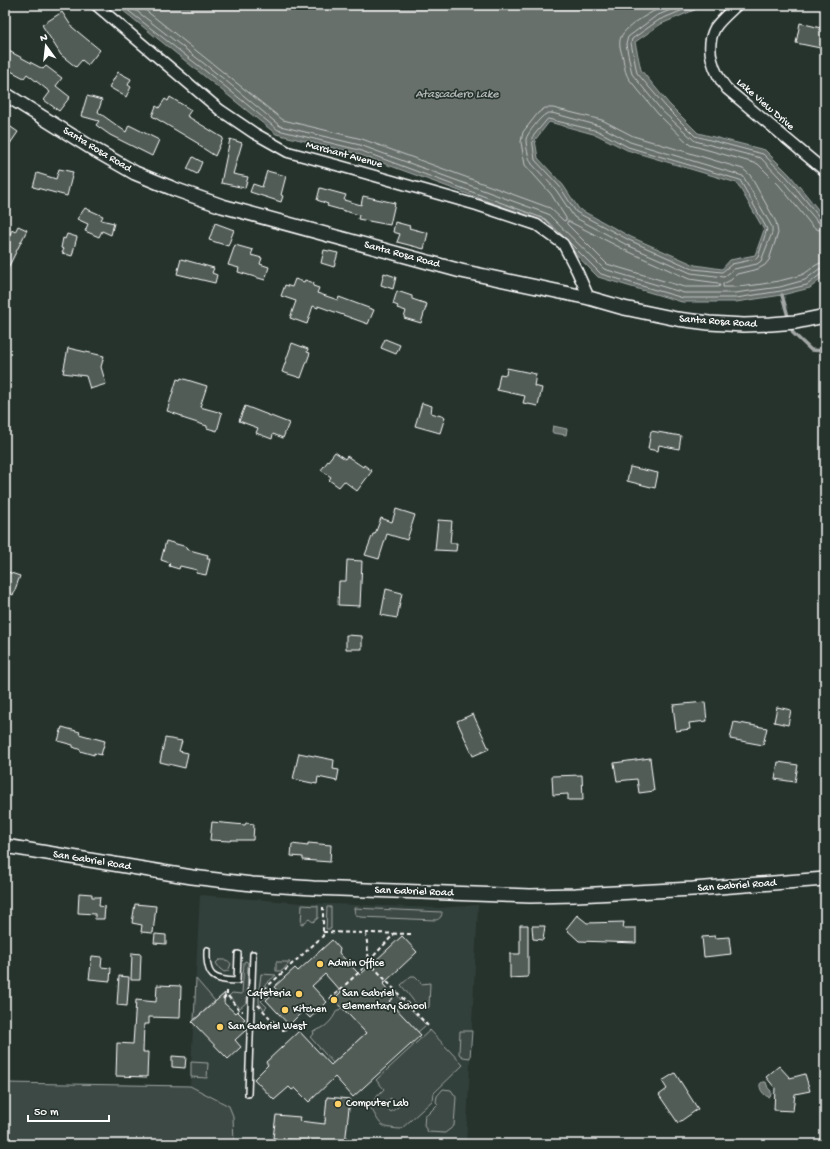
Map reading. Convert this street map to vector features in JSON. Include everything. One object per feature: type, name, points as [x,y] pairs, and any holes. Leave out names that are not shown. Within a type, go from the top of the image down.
[{"type":"street","name":"Marchant Avenue","points":[[96,5],[220,110],[254,134],[288,152],[477,205],[537,225],[563,244],[589,298]]},
{"type":"street","name":"Lake View Drive","points":[[737,5],[716,28],[710,43],[711,57],[714,68],[720,80],[728,89],[825,171]]},
{"type":"street","name":"Santa Rosa Road","points":[[5,94],[135,174],[222,206],[461,271],[589,298],[676,319],[744,325],[796,322],[825,316]]},
{"type":"street","name":"San Gabriel Road","points":[[5,846],[192,877],[252,884],[326,888],[530,896],[699,889],[825,879]]},
{"type":"lane","points":[[207,950],[208,967],[216,978],[222,980],[237,980],[238,954]]},
{"type":"lane","points":[[248,1094],[253,954]]},
{"type":"path","points":[[258,995],[323,936],[323,907]]},
{"type":"path","points":[[322,932],[411,934]]},
{"type":"path","points":[[366,933],[369,962],[430,1028]]},
{"type":"path","points":[[330,999],[369,962],[394,934]]},
{"type":"path","points":[[227,991],[227,995],[240,1011],[246,1011]]},
{"type":"path","points":[[223,998],[227,995]]},
{"type":"path","points":[[258,1000],[257,1004],[281,1030],[289,1027],[301,1030]]},
{"type":"shaded area","name":"San Gabriel Elementary School","points":[[200,895],[302,903],[439,908],[478,905],[466,1144],[5,1144],[5,1083],[190,1086]]},
{"type":"shaded area","points":[[302,905],[318,906],[318,918],[313,922],[309,919],[301,925]]},
{"type":"shaded area","points":[[327,907],[331,907],[331,929],[326,929]]},
{"type":"shaded area","points":[[354,908],[442,912],[442,915],[436,920],[360,917],[355,914]]},
{"type":"shaded area","points":[[219,960],[226,960],[230,962],[231,964],[228,971],[224,972],[220,969],[216,963]]},
{"type":"shaded area","points":[[246,961],[248,963],[247,1002],[240,1008],[229,996],[232,993],[242,994],[244,962]]},
{"type":"shaded area","points":[[276,962],[290,962],[282,971],[276,971]]},
{"type":"shaded area","points":[[261,974],[276,975],[259,990]]},
{"type":"shaded area","points":[[411,976],[415,976],[421,984],[430,983],[429,1007],[425,1009],[420,1009],[401,985]]},
{"type":"shaded area","points":[[196,979],[215,1001],[194,1020]]},
{"type":"shaded area","points":[[270,988],[274,993],[268,999],[266,997],[261,1001],[267,1007],[264,1010],[259,1003],[259,997]]},
{"type":"shaded area","points":[[396,993],[401,1000],[369,1030],[364,1024],[394,997],[393,996]]},
{"type":"shaded area","points":[[405,1003],[426,1025],[418,1032],[397,1010]]},
{"type":"shaded area","points":[[342,1007],[366,1033],[333,1063],[310,1037],[314,1034],[313,1031],[328,1024],[337,1010]]},
{"type":"shaded area","points":[[430,1030],[463,1065],[434,1093],[433,1100],[401,1129],[383,1126],[369,1105],[384,1089],[376,1080]],"holes":[[[391,1098],[399,1106],[391,1112],[383,1104]]]},
{"type":"shaded area","points":[[460,1031],[472,1031],[470,1058],[463,1057],[459,1054]]},
{"type":"shaded area","points":[[191,1062],[208,1063],[207,1078],[191,1077]]},
{"type":"shaded area","points":[[5,1083],[190,1086],[229,1106],[233,1116],[234,1144],[5,1144]]},
{"type":"shaded area","points":[[443,1089],[451,1090],[456,1097],[454,1126],[445,1133],[428,1132],[424,1126],[425,1114],[427,1115],[438,1104],[436,1102],[437,1096]]},
{"type":"water","name":"Atascadero Lake","points":[[116,5],[712,5],[699,8],[661,24],[635,42],[641,70],[669,104],[698,133],[765,150],[790,175],[825,218],[825,276],[810,288],[782,295],[736,302],[682,302],[598,277],[544,222],[358,154],[276,134]],"holes":[[[549,122],[597,135],[627,150],[737,183],[764,230],[755,255],[730,260],[722,269],[695,265],[631,237],[579,209],[563,185],[538,158],[535,140]]]},
{"type":"water","points":[[553,426],[567,429],[566,435],[553,433]]},
{"type":"water","points":[[762,1082],[766,1082],[771,1091],[771,1095],[769,1097],[761,1090],[760,1084]]},
{"type":"building","points":[[62,12],[72,27],[100,50],[88,65],[82,60],[76,67],[61,55],[42,25]]},
{"type":"building","points":[[800,23],[825,29],[825,49],[796,43]]},
{"type":"building","points":[[5,49],[43,69],[46,66],[62,78],[56,86],[70,97],[59,111],[44,100],[50,92],[27,74],[24,78],[5,68]]},
{"type":"building","points":[[118,72],[131,79],[128,85],[131,87],[126,97],[109,87]]},
{"type":"building","points":[[87,96],[102,100],[98,112],[126,132],[129,125],[159,140],[152,156],[110,135],[96,125],[99,121],[81,116]]},
{"type":"building","points":[[170,97],[191,110],[187,116],[223,138],[215,156],[198,145],[199,144],[152,116],[156,106],[159,108],[165,99],[168,101]]},
{"type":"building","points":[[5,123],[18,132],[5,151]]},
{"type":"building","points":[[230,139],[242,143],[233,174],[248,177],[245,188],[221,183]]},
{"type":"building","points":[[193,157],[202,162],[197,174],[187,169]]},
{"type":"building","points":[[59,169],[73,172],[67,196],[33,187],[37,173],[56,179]]},
{"type":"building","points":[[267,171],[286,176],[281,195],[283,196],[281,202],[250,192],[253,184],[262,187]]},
{"type":"building","points":[[320,188],[346,195],[344,200],[361,205],[363,196],[395,203],[390,225],[358,219],[359,215],[327,206],[328,204],[317,200]]},
{"type":"building","points":[[85,208],[103,216],[101,220],[114,223],[111,235],[102,231],[99,237],[85,231],[88,224],[77,219]]},
{"type":"building","points":[[395,222],[410,226],[409,228],[428,233],[424,249],[397,242],[400,234],[393,232]]},
{"type":"building","points":[[215,223],[234,230],[228,246],[209,240]]},
{"type":"building","points":[[18,226],[27,230],[5,274],[5,244],[12,230],[15,232]]},
{"type":"building","points":[[67,234],[77,237],[72,256],[62,253],[64,249],[61,248],[63,238],[65,239]]},
{"type":"building","points":[[235,245],[253,250],[251,255],[262,258],[260,264],[269,267],[265,280],[238,272],[239,268],[228,265]]},
{"type":"building","points":[[324,250],[338,253],[334,267],[321,263]]},
{"type":"building","points":[[181,259],[214,268],[212,273],[217,275],[215,283],[177,274]]},
{"type":"building","points":[[384,273],[396,277],[393,289],[381,285]]},
{"type":"building","points":[[295,279],[314,283],[313,286],[319,288],[317,293],[338,300],[339,297],[374,310],[368,324],[318,306],[318,308],[313,306],[307,324],[290,318],[296,301],[281,296],[285,285],[292,287]]},
{"type":"building","points":[[397,291],[412,296],[412,299],[427,304],[421,323],[404,318],[406,311],[397,308],[398,306],[393,304]]},
{"type":"building","points":[[385,339],[400,345],[396,354],[381,348]]},
{"type":"building","points":[[292,343],[308,349],[307,352],[310,353],[301,378],[282,372]]},
{"type":"building","points":[[68,348],[104,356],[101,367],[106,384],[90,389],[86,376],[63,373]]},
{"type":"building","points":[[507,368],[536,374],[534,386],[542,388],[538,406],[523,403],[525,396],[497,390],[500,374],[506,375]]},
{"type":"building","points":[[181,378],[207,386],[200,407],[222,413],[217,431],[167,411],[177,379],[180,380]]},
{"type":"building","points":[[422,403],[432,406],[431,413],[445,417],[440,433],[415,426]]},
{"type":"building","points":[[245,406],[289,423],[283,438],[273,434],[272,439],[256,433],[258,428],[239,421]]},
{"type":"building","points":[[651,431],[681,436],[679,449],[659,445],[658,451],[648,449]]},
{"type":"building","points":[[335,452],[345,459],[347,456],[363,467],[364,465],[372,471],[357,491],[344,481],[339,487],[329,480],[331,477],[321,470]]},
{"type":"building","points":[[630,467],[658,473],[655,488],[627,481]]},
{"type":"building","points":[[396,509],[415,515],[407,540],[387,534],[379,559],[365,555],[381,518],[392,522]]},
{"type":"building","points":[[438,520],[452,521],[450,543],[457,543],[456,551],[435,550]]},
{"type":"building","points":[[166,541],[187,547],[186,549],[208,555],[207,559],[210,559],[206,575],[196,573],[197,570],[180,566],[179,569],[169,566],[170,563],[161,560]]},
{"type":"building","points":[[347,560],[362,561],[360,606],[338,605],[339,581],[346,581]]},
{"type":"building","points":[[5,571],[20,576],[13,595],[5,592]]},
{"type":"building","points":[[386,589],[402,593],[397,618],[381,615]]},
{"type":"building","points":[[346,635],[362,636],[362,649],[346,649]]},
{"type":"building","points":[[705,702],[707,721],[689,723],[690,729],[676,731],[673,705]]},
{"type":"building","points":[[777,707],[791,710],[788,725],[774,722]]},
{"type":"building","points":[[473,714],[489,749],[473,756],[457,721]]},
{"type":"building","points":[[734,722],[767,728],[763,745],[730,739]]},
{"type":"building","points":[[62,727],[80,732],[79,734],[105,741],[101,755],[94,753],[94,755],[80,751],[81,750],[73,747],[73,745],[58,741]]},
{"type":"building","points":[[165,738],[182,741],[179,751],[188,753],[185,768],[160,762]]},
{"type":"building","points":[[299,753],[334,760],[333,769],[339,770],[337,781],[318,777],[317,784],[293,779]]},
{"type":"building","points":[[650,758],[654,791],[639,793],[637,779],[617,781],[614,763]]},
{"type":"building","points":[[778,762],[798,765],[795,782],[775,779]]},
{"type":"building","points":[[582,775],[583,800],[568,800],[568,794],[553,795],[552,776]]},
{"type":"building","points":[[212,822],[245,825],[246,823],[254,824],[253,840],[210,840]]},
{"type":"building","points":[[308,843],[331,845],[330,862],[303,860],[303,857],[291,856],[292,844],[308,846]]},
{"type":"building","points":[[79,893],[92,894],[92,897],[100,897],[99,906],[105,907],[104,919],[95,919],[95,914],[78,913]]},
{"type":"building","points":[[135,904],[156,906],[153,933],[141,932],[142,925],[132,923]]},
{"type":"building","points":[[577,915],[587,923],[624,922],[623,928],[636,928],[636,943],[579,941],[566,929]]},
{"type":"building","points":[[520,925],[528,925],[528,977],[510,978],[510,954],[520,954]]},
{"type":"building","points":[[532,926],[545,926],[543,940],[533,939]]},
{"type":"building","points":[[155,934],[166,935],[166,944],[154,943]]},
{"type":"building","points":[[402,936],[417,952],[383,984],[394,997],[389,1001],[421,1035],[353,1097],[335,1077],[309,1102],[295,1088],[292,1090],[289,1087],[274,1100],[254,1079],[268,1065],[266,1062],[299,1031],[331,1065],[366,1033],[334,999],[341,992],[325,974],[312,986],[327,1002],[310,1018],[303,1011],[289,1025],[266,1000],[277,990],[274,987],[295,968],[298,971],[332,940],[340,949],[339,953],[360,975]]},
{"type":"building","points":[[715,936],[715,938],[729,937],[731,954],[704,957],[702,937]]},
{"type":"building","points":[[132,953],[141,954],[140,980],[131,980]]},
{"type":"building","points":[[92,956],[102,957],[101,967],[111,968],[110,981],[89,979]]},
{"type":"building","points":[[119,976],[129,977],[127,1006],[117,1005]]},
{"type":"building","points":[[157,985],[181,986],[180,1018],[149,1017],[149,1024],[144,1024],[143,1052],[148,1052],[147,1077],[116,1076],[117,1043],[133,1044],[136,1000],[156,1002]]},
{"type":"building","name":"San Gabriel West","points":[[225,993],[224,1003],[235,1013],[237,1011],[245,1019],[239,1024],[246,1030],[235,1040],[241,1047],[228,1059],[192,1022]]},
{"type":"building","points":[[172,1056],[186,1057],[185,1068],[172,1067]]},
{"type":"building","points":[[779,1066],[790,1078],[805,1074],[810,1091],[795,1094],[793,1111],[774,1110],[775,1088],[766,1077]]},
{"type":"building","points":[[675,1073],[698,1109],[678,1123],[659,1095],[667,1089],[662,1081]]},
{"type":"building","points":[[327,1097],[350,1099],[345,1144],[329,1144],[273,1138],[276,1115],[300,1117],[299,1121],[325,1124]]},
{"type":"waterway","points":[[782,295],[789,320]]},
{"type":"waterway","points":[[791,326],[793,333],[811,350],[825,351]]},
{"type":"place","name":"Admin Office","points":[[320,964]]},
{"type":"place","name":"Cafeteria","points":[[299,994]]},
{"type":"place","name":"San Gabriel Elementary School","points":[[334,1000]]},
{"type":"place","name":"Kitchen","points":[[285,1010]]},
{"type":"place","name":"San Gabriel West","points":[[220,1027]]},
{"type":"place","name":"Computer Lab","points":[[338,1104]]}]
